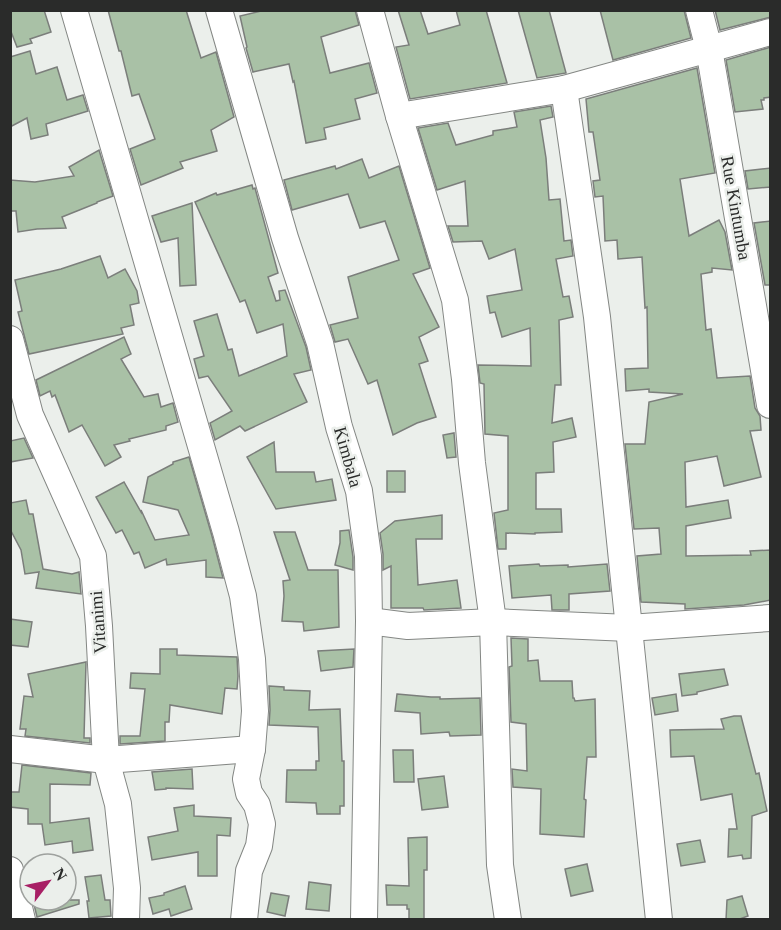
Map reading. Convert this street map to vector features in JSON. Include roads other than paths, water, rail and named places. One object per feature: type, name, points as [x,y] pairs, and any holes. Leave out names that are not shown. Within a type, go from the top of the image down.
[{"type":"street","points":[[74,10],[223,520],[243,596],[252,659],[255,711],[252,749],[246,779],[249,793],[257,805],[262,824],[259,846],[249,871],[244,920]]},
{"type":"street","name":"Kimbala","points":[[219,10],[285,238],[320,344],[339,428],[359,491],[368,556],[369,621],[364,920]]},
{"type":"street","points":[[370,10],[454,300],[493,622],[500,865],[508,920]]},
{"type":"street","name":"Rue Kintumba","points":[[699,10],[709,49],[771,405]]},
{"type":"street","points":[[399,116],[564,89],[771,32]]},
{"type":"street","points":[[564,89],[597,317],[658,920]]},
{"type":"street","name":"Vitanimi","points":[[10,339],[30,415],[93,556],[106,760],[118,804],[127,888],[126,920]]},
{"type":"street","points":[[369,621],[408,626],[493,622],[629,628],[771,618]]},
{"type":"street","points":[[10,749],[106,760],[252,749]]},
{"type":"street","points":[[10,870],[22,920]]}]
